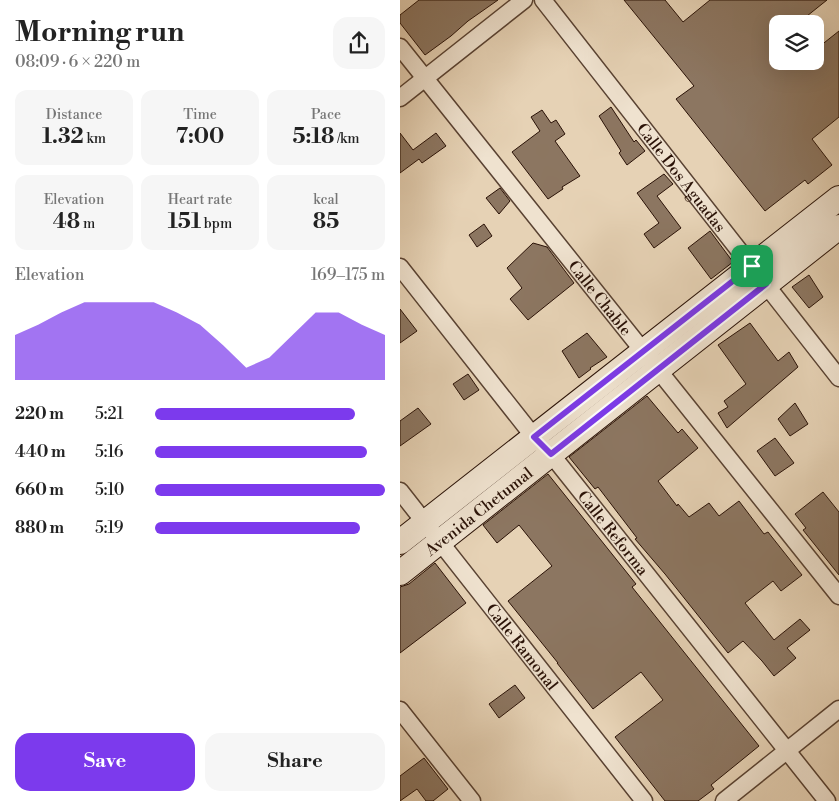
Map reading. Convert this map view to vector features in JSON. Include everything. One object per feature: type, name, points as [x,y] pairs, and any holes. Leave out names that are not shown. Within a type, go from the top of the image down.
[{"type":"main road","name":"Avenida Chetumal","points":[[400,573],[658,369],[839,198]]},
{"type":"main road","name":"Avenida Chetumal","points":[[400,542],[643,352],[759,275],[839,227]]},
{"type":"street","points":[[400,98],[524,0]]},
{"type":"street","name":"Calle Dos Aguadas","points":[[544,0],[839,378]]},
{"type":"street","name":"Calle Chable","points":[[400,47],[839,596]]},
{"type":"street","name":"Calle Reforma","points":[[400,266],[534,437],[551,454],[827,801]]},
{"type":"street","name":"Calle Ramonal","points":[[400,491],[644,801]]},
{"type":"street","points":[[724,801],[839,709]]},
{"type":"street","points":[[400,710],[472,801]]},
{"type":"building","points":[[419,0],[498,0],[425,55],[400,23],[400,15]]},
{"type":"building","points":[[624,0],[665,0],[683,22],[710,0],[827,0],[808,15],[769,15],[769,70],[824,70],[824,43],[839,31],[839,117],[812,139],[832,165],[808,184],[805,180],[765,211],[676,99],[694,86]]},
{"type":"building","points":[[611,107],[634,142],[636,140],[645,151],[627,165],[619,153],[621,151],[599,116]]},
{"type":"building","points":[[542,110],[551,123],[556,120],[565,134],[555,141],[580,176],[562,187],[563,189],[548,199],[512,152],[540,131],[531,117]]},
{"type":"building","points":[[400,133],[413,150],[436,133],[446,146],[422,163],[419,159],[400,173]]},
{"type":"building","points":[[664,174],[673,184],[657,196],[681,228],[654,248],[644,234],[659,223],[637,193]]},
{"type":"building","points":[[500,188],[510,201],[499,214],[486,198]]},
{"type":"building","points":[[484,224],[492,236],[477,247],[469,235]]},
{"type":"building","points":[[710,231],[733,262],[711,279],[688,248]]},
{"type":"building","points":[[533,243],[547,247],[574,283],[528,320],[510,299],[522,288],[507,268]]},
{"type":"building","points":[[809,275],[823,297],[809,308],[792,287]]},
{"type":"building","points":[[400,309],[417,331],[400,343]]},
{"type":"building","points":[[750,323],[778,361],[789,352],[798,367],[727,428],[718,413],[728,407],[724,401],[746,384],[718,345]]},
{"type":"building","points":[[587,333],[607,357],[579,378],[562,351]]},
{"type":"building","points":[[468,374],[479,390],[464,400],[453,384]]},
{"type":"building","points":[[647,396],[678,433],[682,429],[698,448],[658,481],[677,506],[678,504],[689,517],[709,503],[719,516],[739,501],[764,534],[768,532],[802,575],[781,591],[773,581],[745,603],[774,640],[800,619],[810,630],[787,648],[796,658],[774,676],[743,641],[728,653],[635,539],[637,538],[598,487],[595,489],[569,457]]},
{"type":"building","points":[[795,403],[808,424],[790,436],[778,419]]},
{"type":"building","points":[[418,408],[431,424],[400,446],[400,421]]},
{"type":"building","points":[[775,438],[794,463],[775,476],[757,451]]},
{"type":"building","points":[[548,474],[636,584],[632,587],[759,746],[711,785],[714,789],[698,801],[665,801],[615,737],[663,700],[641,672],[593,709],[508,601],[552,566],[519,525],[497,543],[483,525]]},
{"type":"building","points":[[823,492],[839,512],[839,575],[803,530],[806,528],[795,514]]},
{"type":"building","points":[[435,563],[466,603],[400,653],[400,587],[409,584]]},
{"type":"building","points":[[515,685],[525,698],[499,718],[489,704]]},
{"type":"building","points":[[424,758],[448,789],[433,801],[426,801],[417,789],[400,801],[400,776]]},
{"type":"route","points":[[752,266],[766,284],[551,454],[534,437],[697,309],[752,266]]}]
